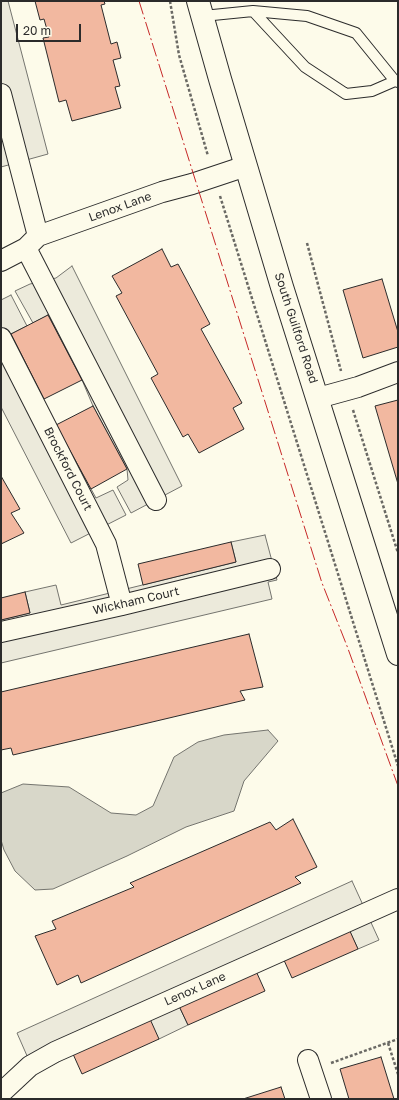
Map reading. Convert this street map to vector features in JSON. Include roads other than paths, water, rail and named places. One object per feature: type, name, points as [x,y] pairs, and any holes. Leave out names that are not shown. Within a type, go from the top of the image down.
[{"type":"main road","name":"South Guilford Road","points":[[200,9],[246,166],[398,654]]},
{"type":"street","points":[[1,94],[32,242],[156,500]]},
{"type":"street","name":"Lenox Lane","points":[[1,261],[32,242],[162,192],[246,166]]},
{"type":"street","name":"Brockford Court","points":[[1,338],[106,544],[122,605]]},
{"type":"street","points":[[318,398],[358,387],[398,372]]},
{"type":"street","name":"Wickham Court","points":[[1,632],[122,605],[270,569]]},
{"type":"street","name":"Lenox Lane","points":[[1,1093],[30,1066],[55,1052],[398,899]]},
{"type":"street","points":[[308,1060],[320,1099]]},
{"type":"lane","points":[[200,9],[253,11],[307,16],[356,33],[397,82],[372,91],[346,94],[305,67],[253,11]]}]
